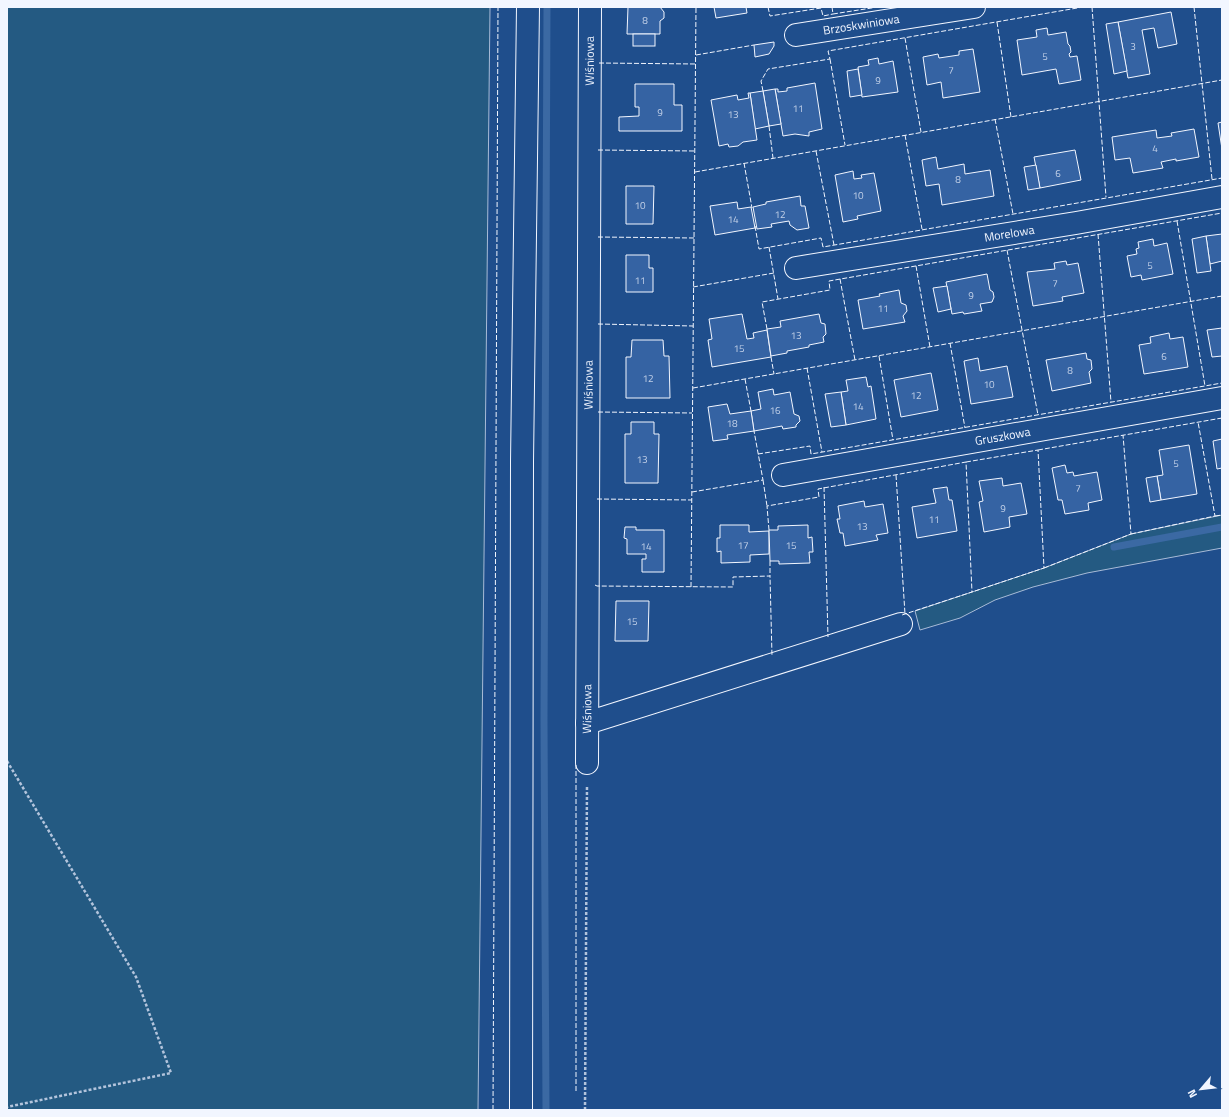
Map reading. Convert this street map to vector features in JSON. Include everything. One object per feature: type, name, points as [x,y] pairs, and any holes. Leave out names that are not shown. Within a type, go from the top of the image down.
[{"type":"street","points":[[521,1110],[522,462],[528,7]]},
{"type":"street","name":"Wiśniowa","points":[[587,763],[590,7]]},
{"type":"street","name":"Brzoskwiniowa","points":[[796,35],[974,7]]},
{"type":"street","name":"Morelowa","points":[[796,268],[1076,223],[1222,197]]},
{"type":"street","name":"Gruszkowa","points":[[783,475],[1222,398]]},
{"type":"street","points":[[587,723],[901,624]]},
{"type":"path","points":[[7,761],[136,977],[171,1073],[7,1107]]},
{"type":"path","points":[[585,1110],[587,763]]},
{"type":"shaded area","points":[[7,7],[490,7],[478,1110],[7,1110]]},
{"type":"shaded area","points":[[1222,515],[1222,548],[1087,573],[1033,587],[995,600],[960,618],[920,630],[915,611],[1044,568],[1131,534]]},
{"type":"building","points":[[628,7],[660,7],[664,12],[664,18],[660,21],[660,34],[627,34]]},
{"type":"building","points":[[714,7],[746,7],[747,13],[716,18]]},
{"type":"building","points":[[1171,12],[1177,44],[1158,48],[1154,28],[1142,30],[1150,74],[1128,78],[1118,22]]},
{"type":"building","points":[[1118,22],[1127,71],[1114,74],[1106,24]]},
{"type":"building","points":[[1047,28],[1048,35],[1066,32],[1071,52],[1069,54],[1070,57],[1077,56],[1081,80],[1059,84],[1056,69],[1022,75],[1017,40],[1037,37],[1036,30]]},
{"type":"building","points":[[633,34],[655,34],[655,46],[633,46]]},
{"type":"building","points":[[774,42],[774,46],[769,54],[755,57],[754,45]]},
{"type":"building","points":[[973,49],[980,92],[943,98],[941,82],[927,85],[923,57],[938,54],[939,58],[959,55],[959,51]]},
{"type":"building","points":[[878,58],[879,64],[893,61],[898,92],[862,97],[858,67],[869,65],[868,60]]},
{"type":"building","points":[[858,69],[862,95],[850,97],[847,71]]},
{"type":"building","points":[[815,83],[822,129],[809,132],[809,136],[795,134],[783,136],[775,89],[778,89],[778,92],[787,91],[787,88]]},
{"type":"building","points":[[635,84],[674,84],[674,105],[682,105],[682,131],[619,131],[619,117],[639,116],[639,107],[635,107]]},
{"type":"building","points":[[775,89],[781,124],[769,126],[763,91]]},
{"type":"building","points":[[763,91],[769,126],[755,129],[750,93]]},
{"type":"building","points":[[748,93],[750,93],[757,140],[743,142],[738,146],[729,147],[728,144],[719,146],[711,100],[737,95],[738,100],[749,98]]},
{"type":"building","points":[[1222,122],[1222,149],[1218,123]]},
{"type":"building","points":[[1194,129],[1199,157],[1161,162],[1163,168],[1133,173],[1130,158],[1115,160],[1112,137],[1156,130],[1157,138],[1172,136],[1171,133]]},
{"type":"building","points":[[1075,150],[1081,180],[1040,188],[1034,157]]},
{"type":"building","points":[[936,157],[938,169],[964,164],[965,174],[990,170],[994,196],[942,205],[939,184],[926,186],[922,160]]},
{"type":"building","points":[[1036,165],[1040,188],[1028,190],[1024,167]]},
{"type":"building","points":[[853,171],[854,179],[862,178],[861,175],[874,173],[881,211],[857,216],[858,219],[843,222],[835,175]]},
{"type":"building","points":[[626,186],[654,186],[653,224],[626,224]]},
{"type":"building","points":[[800,196],[801,206],[805,206],[809,228],[797,230],[790,225],[789,221],[771,224],[772,227],[757,229],[753,207],[766,204],[766,202]]},
{"type":"building","points":[[737,202],[738,209],[751,207],[755,228],[715,235],[710,206]]},
{"type":"building","points":[[1222,234],[1222,261],[1210,264],[1206,236]]},
{"type":"building","points":[[1206,236],[1211,271],[1197,273],[1192,239]]},
{"type":"building","points":[[1153,239],[1154,246],[1167,243],[1173,274],[1142,280],[1141,275],[1131,277],[1127,256],[1137,254],[1136,249],[1139,248],[1138,242]]},
{"type":"building","points":[[626,255],[649,255],[649,268],[653,268],[653,292],[626,292]]},
{"type":"building","points":[[1066,261],[1067,265],[1078,263],[1084,293],[1062,297],[1063,301],[1033,306],[1027,272],[1055,269],[1054,263]]},
{"type":"building","points":[[987,274],[990,290],[993,292],[994,297],[992,302],[980,304],[982,311],[952,314],[946,282]]},
{"type":"building","points":[[947,286],[951,309],[938,312],[933,288]]},
{"type":"building","points":[[899,290],[901,303],[906,305],[907,311],[903,316],[905,322],[863,329],[858,300],[880,296],[879,294]]},
{"type":"building","points":[[742,314],[747,339],[754,338],[753,333],[767,330],[771,357],[712,367],[708,340],[712,339],[709,319]]},
{"type":"building","points":[[819,314],[821,323],[825,324],[826,334],[823,337],[824,342],[771,356],[767,329],[781,327],[780,321]]},
{"type":"building","points":[[1222,328],[1222,356],[1212,357],[1207,330]]},
{"type":"building","points":[[1169,333],[1170,339],[1183,337],[1188,367],[1144,374],[1139,345],[1151,343],[1150,337]]},
{"type":"building","points":[[632,340],[663,340],[664,356],[669,356],[670,398],[626,398],[626,357],[631,357]]},
{"type":"building","points":[[1086,353],[1087,359],[1091,360],[1092,369],[1089,372],[1091,383],[1052,391],[1046,360]]},
{"type":"building","points":[[978,358],[980,371],[1007,366],[1013,397],[971,404],[964,361]]},
{"type":"building","points":[[931,373],[938,410],[901,417],[894,380]]},
{"type":"building","points":[[866,377],[868,387],[871,386],[876,419],[846,425],[841,392],[848,391],[846,380]]},
{"type":"building","points":[[773,389],[774,395],[790,392],[794,414],[799,416],[800,421],[796,427],[783,429],[782,426],[754,431],[751,411],[761,409],[758,392]]},
{"type":"building","points":[[841,392],[846,425],[831,427],[825,394]]},
{"type":"building","points":[[727,404],[730,414],[751,411],[754,431],[727,435],[728,439],[713,441],[708,407]]},
{"type":"building","points":[[631,422],[654,422],[654,434],[659,434],[658,483],[625,483],[625,434],[631,434]]},
{"type":"building","points":[[1222,439],[1222,468],[1217,469],[1213,441]]},
{"type":"building","points":[[1189,445],[1197,494],[1161,500],[1157,476],[1163,475],[1159,450]]},
{"type":"building","points":[[1065,465],[1067,473],[1073,472],[1074,476],[1097,472],[1102,500],[1088,503],[1089,510],[1065,514],[1062,500],[1058,500],[1052,468]]},
{"type":"building","points":[[1157,476],[1161,500],[1150,502],[1146,478]]},
{"type":"building","points":[[1002,478],[1003,486],[1021,483],[1027,514],[1009,517],[1010,527],[984,532],[979,502],[983,501],[979,481]]},
{"type":"building","points":[[947,487],[949,500],[952,500],[957,531],[917,538],[912,507],[936,503],[933,489]]},
{"type":"building","points":[[864,501],[865,507],[883,504],[888,533],[876,535],[878,540],[845,546],[843,533],[840,533],[837,519],[840,519],[838,506]]},
{"type":"building","points":[[720,525],[749,525],[749,532],[769,531],[769,554],[750,555],[750,562],[721,563],[721,551],[717,552],[717,538],[720,538]]},
{"type":"building","points":[[808,525],[808,538],[812,537],[813,552],[809,552],[810,563],[779,564],[779,561],[770,561],[769,530],[778,530],[778,526]]},
{"type":"building","points":[[625,527],[636,527],[636,530],[664,530],[664,572],[642,572],[642,559],[646,559],[646,554],[627,554],[627,539],[624,538]]},
{"type":"building","points":[[616,601],[649,601],[648,641],[615,641]]},
{"type":"waterway","points":[[546,1110],[544,719],[547,7]]},
{"type":"waterway","points":[[1114,547],[1222,527]]},
{"type":"fence","points":[[493,1110],[498,7]]},
{"type":"fence","points":[[691,587],[696,7]]},
{"type":"fence","points":[[768,7],[770,16],[821,8],[823,16],[833,14]]},
{"type":"fence","points":[[832,7],[833,14],[878,7]]},
{"type":"fence","points":[[763,91],[761,81],[768,69],[830,59],[828,51],[1083,7]]},
{"type":"fence","points":[[1092,7],[1106,197]]},
{"type":"fence","points":[[1194,7],[1212,179]]},
{"type":"fence","points":[[997,22],[1011,117]]},
{"type":"fence","points":[[905,38],[921,132]]},
{"type":"fence","points":[[696,55],[754,45]]},
{"type":"fence","points":[[830,59],[845,145]]},
{"type":"fence","points":[[599,63],[696,64]]},
{"type":"fence","points":[[695,172],[1222,80]]},
{"type":"fence","points":[[995,119],[1013,214]]},
{"type":"fence","points":[[769,126],[773,158]]},
{"type":"fence","points":[[905,135],[922,229]]},
{"type":"fence","points":[[598,150],[695,151]]},
{"type":"fence","points":[[816,151],[834,245]]},
{"type":"fence","points":[[744,163],[752,208]]},
{"type":"fence","points":[[755,226],[759,249],[821,238],[823,247],[1222,178]]},
{"type":"fence","points":[[767,329],[762,302],[830,290],[829,281],[1222,213]]},
{"type":"fence","points":[[1177,221],[1205,386]]},
{"type":"fence","points":[[1098,234],[1111,402]]},
{"type":"fence","points":[[598,237],[694,238]]},
{"type":"fence","points":[[769,247],[778,299]]},
{"type":"fence","points":[[1007,250],[1038,415]]},
{"type":"fence","points":[[916,266],[930,347]]},
{"type":"fence","points":[[693,287],[774,273]]},
{"type":"fence","points":[[840,279],[855,360]]},
{"type":"fence","points":[[693,388],[1222,296]]},
{"type":"fence","points":[[598,324],[693,326]]},
{"type":"fence","points":[[950,343],[965,428]]},
{"type":"fence","points":[[879,356],[893,440]]},
{"type":"fence","points":[[771,357],[774,374]]},
{"type":"fence","points":[[807,368],[822,452]]},
{"type":"fence","points":[[745,379],[751,411]]},
{"type":"fence","points":[[758,454],[810,446],[811,454],[1222,383]]},
{"type":"fence","points":[[598,412],[692,413]]},
{"type":"fence","points":[[1038,450],[1222,418]]},
{"type":"fence","points":[[1131,534],[1215,516],[1198,422]]},
{"type":"fence","points":[[692,492],[763,480],[754,431]]},
{"type":"fence","points":[[1044,568],[1131,534],[1123,435]]},
{"type":"fence","points":[[966,462],[1038,450],[1044,568],[972,592]]},
{"type":"fence","points":[[769,530],[767,506],[819,497],[818,489],[966,462],[972,592],[902,615]]},
{"type":"fence","points":[[896,475],[905,614]]},
{"type":"fence","points":[[763,480],[767,506]]},
{"type":"fence","points":[[824,487],[828,637]]},
{"type":"fence","points":[[597,499],[692,500]]},
{"type":"fence","points":[[1215,516],[1222,515]]},
{"type":"fence","points":[[770,561],[770,576]]},
{"type":"fence","points":[[595,585],[733,587],[733,577],[770,576],[772,656]]},
{"type":"fence","points":[[576,765],[576,1091]]}]
